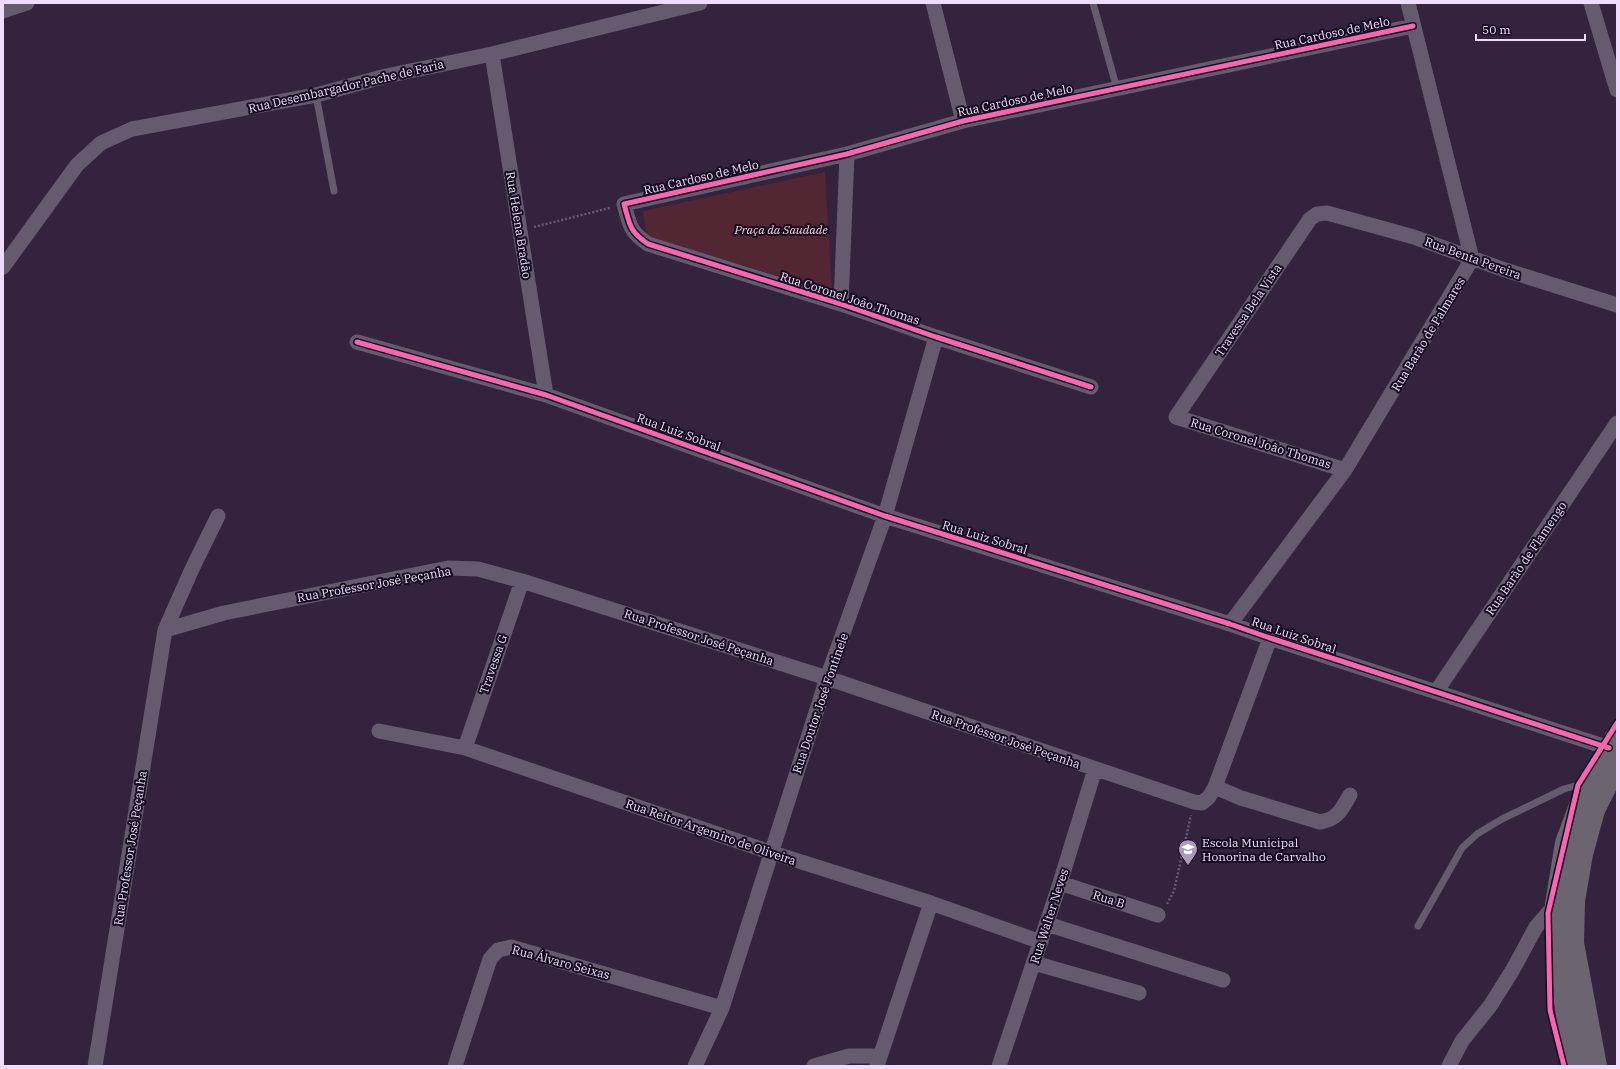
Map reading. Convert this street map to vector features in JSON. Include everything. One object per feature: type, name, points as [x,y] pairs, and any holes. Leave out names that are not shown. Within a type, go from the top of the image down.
[{"type":"main road","points":[[1578,1066],[1568,1022],[1558,956],[1556,904],[1566,843],[1589,782],[1614,749]]},
{"type":"main road","points":[[1596,1066],[1573,943],[1574,900],[1582,854],[1594,810],[1614,749]]},
{"type":"street","points":[[3,11],[27,3]]},
{"type":"street","name":"Rua Desembargador Pache de Faria","points":[[3,268],[77,165],[101,143],[132,129],[316,95],[386,76],[492,54],[700,3]]},
{"type":"street","points":[[933,3],[963,122]]},
{"type":"street","points":[[1408,3],[1472,260]]},
{"type":"street","points":[[1591,3],[1617,90]]},
{"type":"street","name":"Rua Cardoso de Melo","points":[[624,204],[847,154],[963,122],[1413,26]]},
{"type":"street","name":"Rua Helena Bradão","points":[[492,54],[546,395]]},
{"type":"street","points":[[841,304],[847,154]]},
{"type":"street","name":"Rua Coronel João Thomas","points":[[624,204],[631,229],[636,236],[648,244],[841,304],[936,337],[1091,387]]},
{"type":"street","name":"Rua Benta Pereira","points":[[1327,213],[1414,237],[1472,260],[1617,305]]},
{"type":"street","name":"Travessa Bela Vista","points":[[1176,417],[1310,219],[1317,214],[1327,213]]},
{"type":"street","name":"Rua Barão de Palmares","points":[[1230,624],[1345,470],[1472,260]]},
{"type":"street","name":"Rua Doutor José Fontinele","points":[[695,1066],[722,1008],[770,852],[827,678],[886,516],[936,337]]},
{"type":"street","name":"Rua Luiz Sobral","points":[[357,342],[546,395],[886,516],[1230,624],[1614,749]]},
{"type":"street","name":"Rua Coronel João Thomas","points":[[1176,417],[1345,470]]},
{"type":"street","name":"Rua Barão de Flamengo","points":[[1436,692],[1617,423]]},
{"type":"street","name":"Rua Professor José Peçanha","points":[[96,1066],[165,630],[192,569],[218,516]]},
{"type":"street","name":"Rua Professor José Peçanha","points":[[165,630],[224,613],[448,568],[478,569],[522,581],[827,678],[1194,802]]},
{"type":"street","name":"Travessa G","points":[[465,748],[522,581]]},
{"type":"street","points":[[1194,802],[1202,803],[1209,797],[1215,787],[1270,638]]},
{"type":"street","name":"Rua Reitor Argemiro de Oliveira","points":[[379,731],[465,748],[770,852],[931,903],[1041,942]]},
{"type":"street","name":"Rua Walter Neves","points":[[1004,1065],[1034,963],[1095,769]]},
{"type":"street","points":[[1215,787],[1241,798],[1320,822],[1330,820],[1338,814],[1350,795]]},
{"type":"street","name":"Rua B","points":[[1060,883],[1158,915]]},
{"type":"street","points":[[814,1066],[849,1056],[879,1061],[931,903]]},
{"type":"street","points":[[1449,1066],[1462,1041],[1490,1006],[1512,971],[1536,927],[1556,904]]},
{"type":"street","points":[[1047,924],[1222,980]]},
{"type":"street","name":"Rua Álvaro Seixas","points":[[456,1066],[490,959],[498,950],[511,947],[722,1008]]},
{"type":"street","points":[[1034,963],[1139,993]]},
{"type":"lane","points":[[1093,3],[1117,89]]},
{"type":"lane","points":[[316,95],[334,191]]},
{"type":"lane","points":[[1418,926],[1462,848],[1477,834],[1502,819],[1564,789],[1589,782]]},
{"type":"path","points":[[519,231],[624,204]]},
{"type":"path","points":[[1158,915],[1169,901],[1174,891],[1194,802]]},
{"type":"green space","name":"Praça da Saudade","points":[[825,172],[832,291],[647,238],[643,211]]},
{"type":"cycle path","points":[[1091,387],[936,337],[841,304],[648,244],[637,235],[631,227],[624,204],[847,154],[963,121],[1413,26]]},
{"type":"cycle path","points":[[357,342],[546,395],[885,516],[1230,624],[1609,748]]},
{"type":"cycle path","points":[[1564,1066],[1550,1010],[1548,913],[1578,785],[1617,723]]},
{"type":"place","name":"Escola Municipal Honorina de Carvalho","points":[[1188,866]]}]
